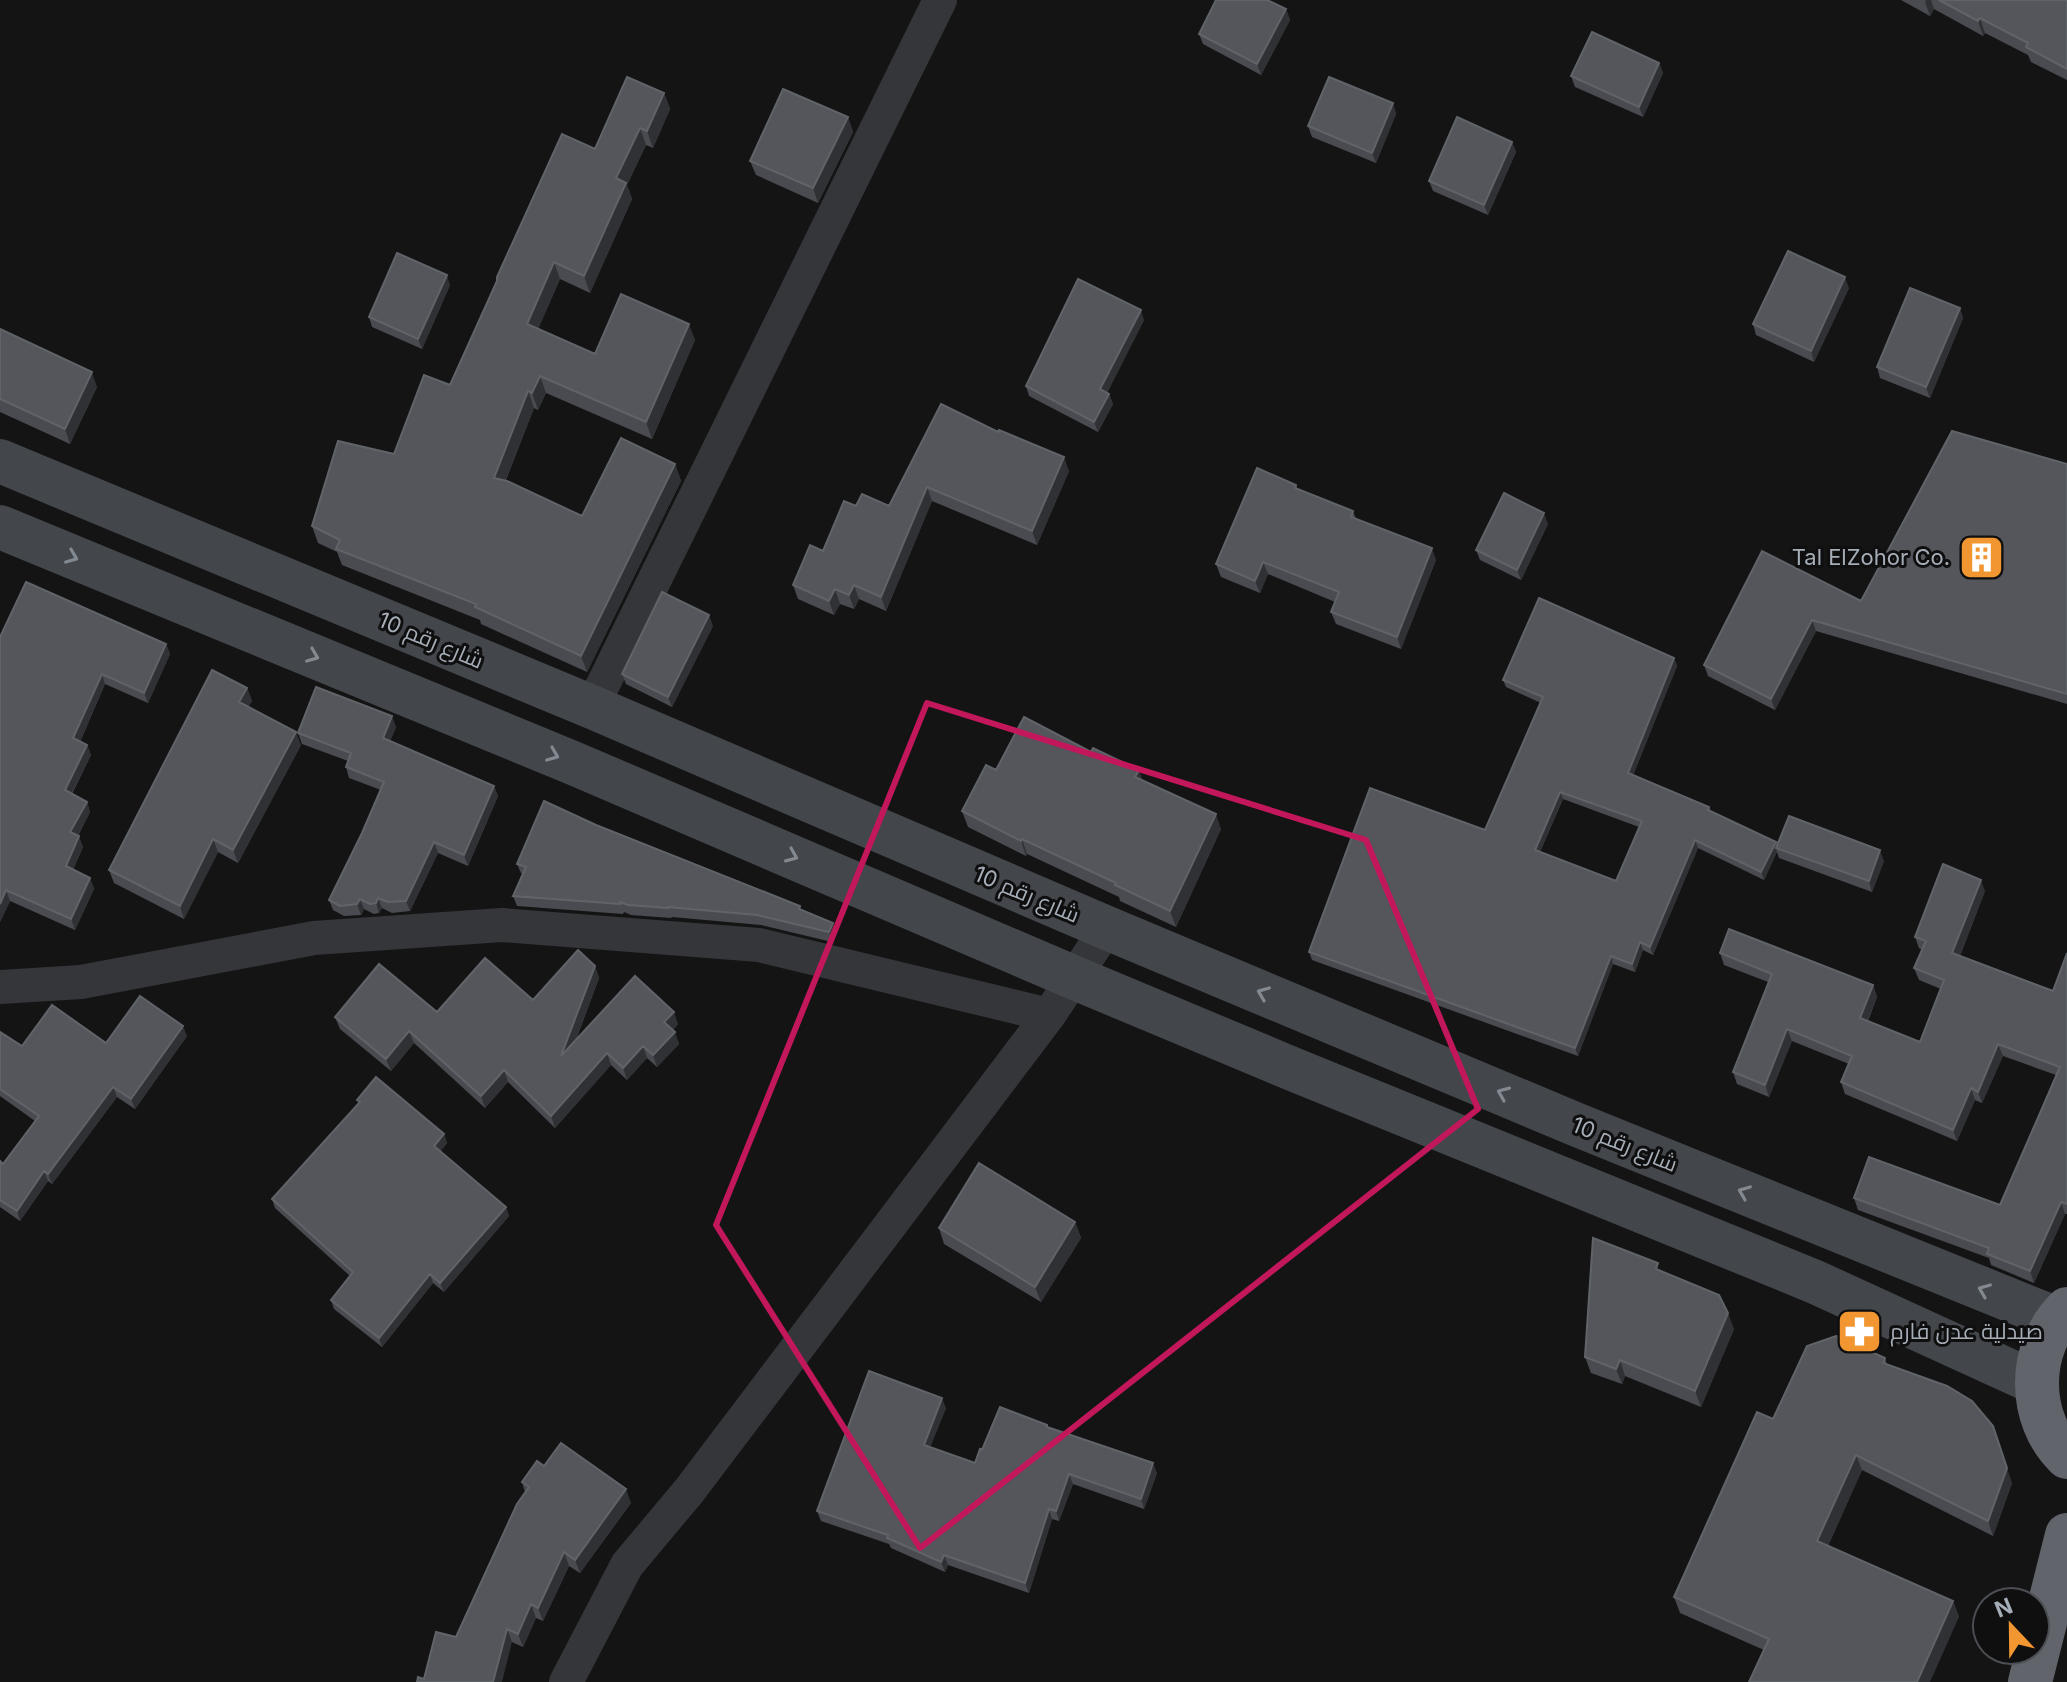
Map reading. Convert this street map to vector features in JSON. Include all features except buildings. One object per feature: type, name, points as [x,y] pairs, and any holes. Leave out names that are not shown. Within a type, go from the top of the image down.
[{"type":"highway","points":[[2062,1314],[2041,1350],[2036,1383],[2041,1418],[2057,1448],[2067,1457]]},
{"type":"highway","points":[[2030,1682],[2067,1535]]},
{"type":"main road","name":"شارع رقم 10","points":[[0,461],[592,707],[1561,1118],[2062,1314]]},
{"type":"main road","points":[[0,527],[573,763],[1305,1074],[1813,1281],[2036,1383]]},
{"type":"street","points":[[592,707],[940,0]]},
{"type":"street","points":[[0,987],[81,982],[314,938],[502,925],[759,945],[1049,1015]]},
{"type":"street","points":[[566,1682],[627,1565],[689,1491],[1049,1015],[1107,928]]},
{"type":"highlighted area","points":[[927,703],[1366,840],[1478,1109],[920,1548],[716,1225]]},
{"type":"place","name":"Tal ElZohor Co.","points":[[1981,557]]},
{"type":"place","name":"صيدلية عدن فارم","points":[[1859,1331]]}]
